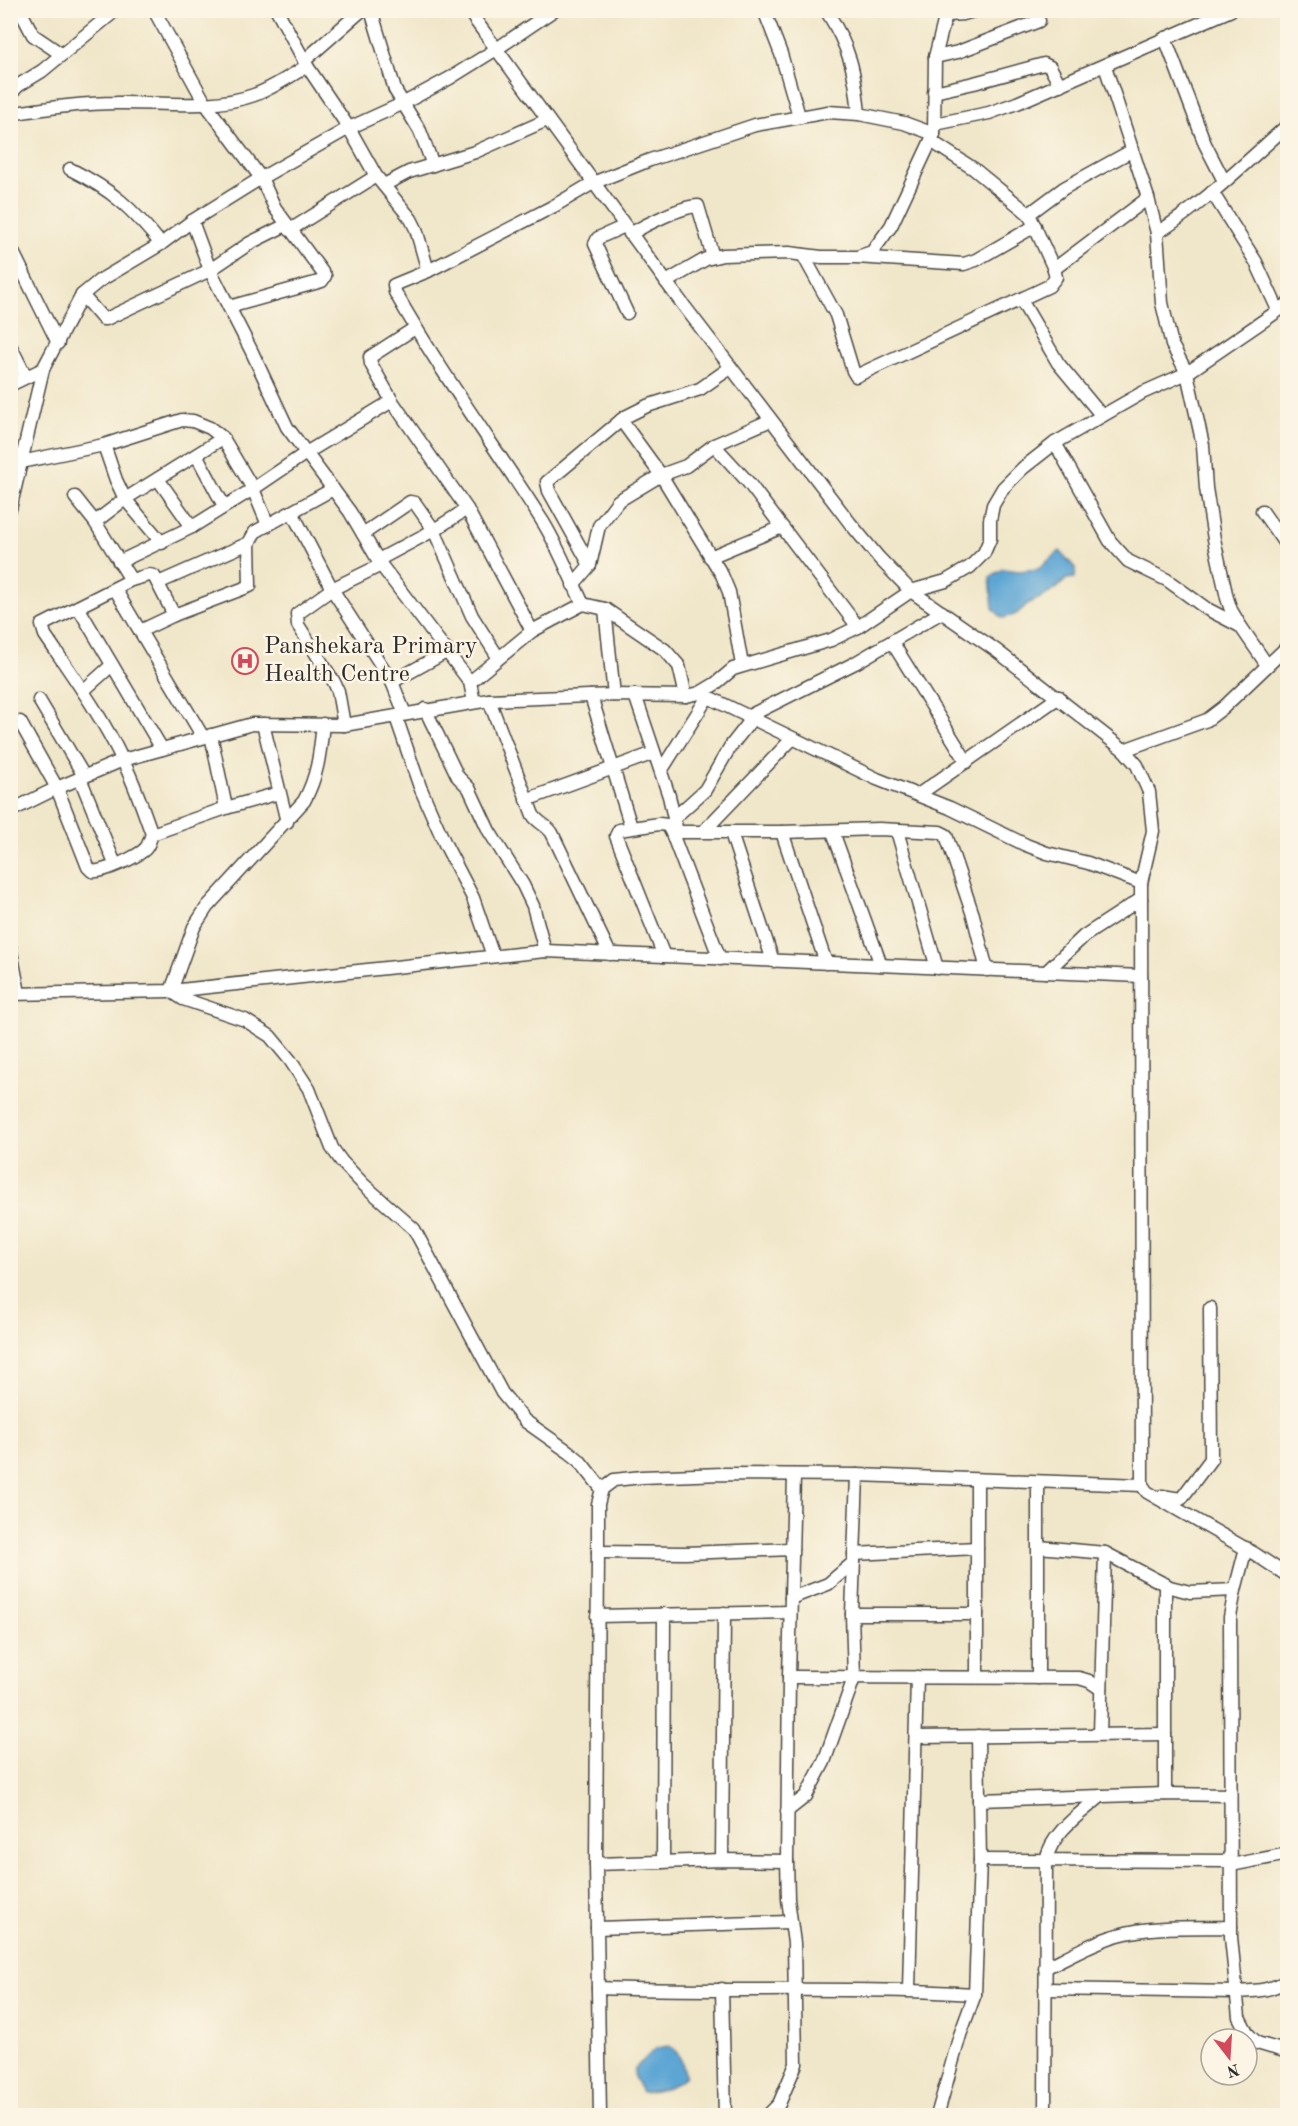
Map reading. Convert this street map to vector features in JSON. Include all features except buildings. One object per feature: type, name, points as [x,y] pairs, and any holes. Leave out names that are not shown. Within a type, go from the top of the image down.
[{"type":"street","points":[[10,94],[18,85],[42,71],[116,10]]},
{"type":"street","points":[[154,10],[205,103],[261,178],[275,208],[324,274],[324,279],[230,308]]},
{"type":"street","points":[[277,10],[306,63],[380,180],[416,229],[428,271]]},
{"type":"street","points":[[10,114],[56,107],[115,103],[205,103],[236,100],[253,95],[306,63],[362,10]]},
{"type":"street","points":[[371,10],[395,90],[420,131],[433,165]]},
{"type":"street","points":[[468,10],[495,50],[730,368],[879,558],[911,591],[1059,697],[1124,750],[1137,765],[1149,792],[1153,831],[1141,884],[1142,1485]]},
{"type":"street","points":[[10,509],[43,369],[82,295],[99,281],[161,244],[192,221],[261,178],[349,128],[404,103],[495,50],[554,10]]},
{"type":"street","points":[[764,10],[781,54],[799,116]]},
{"type":"street","points":[[826,10],[840,34],[855,74],[859,114]]},
{"type":"street","points":[[856,257],[872,252],[886,234],[933,133],[935,57],[947,13],[963,14],[977,10]]},
{"type":"street","points":[[933,133],[1060,85],[1231,10]]},
{"type":"street","points":[[20,13],[33,35],[61,54]]},
{"type":"street","points":[[935,57],[958,52],[1039,21]]},
{"type":"street","points":[[1165,38],[1205,144],[1224,181]]},
{"type":"street","points":[[934,92],[1044,64],[1050,66],[1060,85]]},
{"type":"street","points":[[1105,66],[1157,232],[1162,303],[1172,345],[1187,373],[1203,446],[1206,488],[1224,586],[1231,610],[1267,665]]},
{"type":"street","points":[[583,604],[544,523],[415,328],[393,288],[397,283],[428,271],[554,206],[593,183],[650,160],[755,125],[828,112],[859,114],[904,123],[933,133],[1029,214],[1056,277],[1049,286],[1021,300],[856,376],[836,315],[803,255]]},
{"type":"street","points":[[82,295],[103,319],[106,319],[210,270],[250,243],[288,227],[380,180],[475,152],[547,120]]},
{"type":"street","points":[[1157,232],[1176,221],[1212,192],[1287,124]]},
{"type":"street","points":[[1029,214],[1064,188],[1133,150]]},
{"type":"street","points":[[70,169],[97,182],[121,200],[139,216],[161,244]]},
{"type":"street","points":[[661,771],[704,695],[733,669],[831,640],[858,627],[911,591],[946,581],[970,567],[984,553],[990,539],[993,505],[1003,488],[1023,468],[1055,443],[1143,393],[1187,373],[1283,307],[1212,192]]},
{"type":"street","points":[[1054,269],[1148,198]]},
{"type":"street","points":[[627,313],[595,244],[598,238],[628,230],[696,205],[700,209],[713,257]]},
{"type":"street","points":[[192,221],[210,270],[251,350],[278,412],[351,512],[380,562],[470,682],[474,702]]},
{"type":"street","points":[[666,282],[713,257],[775,253],[964,264],[976,260],[1035,226]]},
{"type":"street","points":[[10,246],[58,343]]},
{"type":"street","points":[[1021,300],[1058,363],[1102,416]]},
{"type":"street","points":[[415,328],[369,360],[392,401],[467,508],[532,631]]},
{"type":"street","points":[[10,345],[26,377]]},
{"type":"street","points":[[590,565],[549,491],[547,482],[621,420],[647,406],[700,389],[730,368]]},
{"type":"street","points":[[10,385],[43,369]]},
{"type":"street","points":[[119,562],[192,527],[306,453],[392,401]]},
{"type":"street","points":[[21,462],[104,445],[182,420],[194,421],[210,428],[223,438],[253,489],[268,525]]},
{"type":"street","points":[[621,420],[661,475],[729,592],[742,665]]},
{"type":"street","points":[[573,585],[590,565],[599,525],[608,511],[628,493],[661,475],[686,466],[714,445],[771,420]]},
{"type":"street","points":[[95,522],[125,499],[223,438]]},
{"type":"street","points":[[1055,443],[1110,541],[1128,561],[1167,580],[1207,609],[1241,627]]},
{"type":"street","points":[[104,445],[125,499],[162,543]]},
{"type":"street","points":[[714,445],[748,482],[858,627]]},
{"type":"street","points":[[197,456],[224,506]]},
{"type":"street","points":[[158,479],[192,527]]},
{"type":"street","points":[[140,631],[174,615],[250,586],[249,543],[255,532],[333,489]]},
{"type":"street","points":[[75,498],[95,522],[131,580]]},
{"type":"street","points":[[363,534],[413,502],[420,508],[434,530],[472,616],[498,657]]},
{"type":"street","points":[[344,725],[338,691],[334,682],[298,625],[296,618],[300,610],[467,508]]},
{"type":"street","points":[[1262,511],[1287,548]]},
{"type":"street","points":[[292,512],[332,589],[392,682],[420,787],[445,844],[473,898],[493,956]]},
{"type":"street","points":[[710,556],[782,527]]},
{"type":"street","points":[[158,583],[249,543]]},
{"type":"street","points":[[20,722],[57,788],[88,867],[95,873],[136,855],[147,847],[152,834],[123,760],[83,691],[42,628],[44,623],[131,580],[152,575],[174,615]]},
{"type":"street","points":[[115,589],[207,736],[226,808]]},
{"type":"street","points":[[470,682],[532,631],[583,604],[604,609],[665,650],[679,666],[684,679],[686,696]]},
{"type":"street","points":[[78,607],[162,749]]},
{"type":"street","points":[[604,609],[614,695]]},
{"type":"street","points":[[674,818],[705,790],[750,718],[855,663],[942,612]]},
{"type":"street","points":[[891,642],[967,762]]},
{"type":"street","points":[[1124,750],[1207,720],[1224,707],[1287,646]]},
{"type":"street","points":[[392,682],[448,651]]},
{"type":"street","points":[[83,691],[112,665]]},
{"type":"street","points":[[10,811],[123,760],[252,724],[344,725],[425,709],[489,700],[614,695],[704,695],[877,779],[950,808],[1026,845],[1047,853],[1088,863],[1141,884]]},
{"type":"street","points":[[635,695],[661,771],[674,818],[674,831],[720,959]]},
{"type":"street","points":[[591,696],[631,827]]},
{"type":"street","points":[[918,795],[1059,697]]},
{"type":"street","points":[[39,700],[82,777],[115,864]]},
{"type":"street","points":[[489,700],[526,800],[537,821],[549,828],[552,833],[610,954]]},
{"type":"street","points":[[425,709],[458,777],[469,788],[489,831],[523,885],[533,906],[545,951]]},
{"type":"street","points":[[263,724],[286,822]]},
{"type":"street","points":[[171,990],[194,927],[207,907],[286,822],[304,801],[313,786],[318,772],[323,724]]},
{"type":"street","points":[[704,831],[792,739]]},
{"type":"street","points":[[526,800],[654,753]]},
{"type":"street","points":[[152,834],[226,808],[279,793]]},
{"type":"street","points":[[664,956],[616,836],[619,830],[664,824],[674,831],[731,833],[879,829],[946,834],[973,915],[987,970]]},
{"type":"street","points":[[897,831],[938,968]]},
{"type":"street","points":[[783,832],[826,963]]},
{"type":"street","points":[[833,832],[881,965]]},
{"type":"street","points":[[731,833],[773,961]]},
{"type":"street","points":[[1046,972],[1084,936],[1141,899]]},
{"type":"street","points":[[10,947],[15,994],[171,990],[545,951],[1141,976]]},
{"type":"street","points":[[171,990],[183,999],[245,1020],[270,1036],[290,1060],[309,1089],[332,1148],[342,1162],[414,1229],[502,1393],[525,1421],[574,1456],[602,1489]]},
{"type":"street","points":[[1152,1494],[1180,1499],[1212,1460],[1210,1308]]},
{"type":"street","points":[[600,2115],[596,1864],[598,1504],[602,1489],[614,1480],[722,1474],[857,1475],[1142,1485],[1152,1494],[1246,1548],[1287,1576]]},
{"type":"street","points":[[788,1811],[806,1796],[824,1762],[854,1678],[852,1614],[857,1475]]},
{"type":"street","points":[[767,2115],[779,2104],[796,2064],[794,1943],[790,1922],[787,1862],[794,1476]]},
{"type":"street","points":[[977,1480],[977,1677]]},
{"type":"street","points":[[1038,1482],[1038,1678]]},
{"type":"street","points":[[1038,1547],[1105,1553],[1165,1584],[1190,1592],[1235,1590]]},
{"type":"street","points":[[791,1598],[828,1584],[854,1558],[977,1548]]},
{"type":"street","points":[[1246,1548],[1230,1617],[1231,1927],[1239,2017],[1248,2034],[1257,2043],[1287,2052]]},
{"type":"street","points":[[598,1552],[686,1553],[792,1549]]},
{"type":"street","points":[[1100,1734],[1105,1553]]},
{"type":"street","points":[[1165,1584],[1165,1794]]},
{"type":"street","points":[[597,1616],[790,1612]]},
{"type":"street","points":[[723,1860],[724,1613]]},
{"type":"street","points":[[663,1862],[664,1614]]},
{"type":"street","points":[[852,1614],[977,1614]]},
{"type":"street","points":[[789,1677],[1079,1678],[1101,1689]]},
{"type":"street","points":[[909,1990],[917,1677]]},
{"type":"street","points":[[917,1737],[1165,1734]]},
{"type":"street","points":[[937,2115],[960,2035],[975,1994],[980,1860],[978,1736]]},
{"type":"street","points":[[979,1800],[1165,1794],[1230,1795]]},
{"type":"street","points":[[1045,2115],[1046,1860],[1048,1851],[1057,1836],[1101,1796]]},
{"type":"street","points":[[980,1860],[1231,1863],[1287,1854]]},
{"type":"street","points":[[596,1864],[723,1860],[787,1862]]},
{"type":"street","points":[[597,1928],[790,1922]]},
{"type":"street","points":[[1045,1968],[1120,1934],[1153,1929],[1231,1927]]},
{"type":"street","points":[[1045,1989],[1237,1992],[1264,1990],[1276,1987],[1287,1980]]},
{"type":"street","points":[[598,1988],[909,1990],[975,1994]]},
{"type":"street","points":[[722,1989],[725,2115]]},
{"type":"water","points":[[1060,551],[1076,569],[1075,578],[1066,579],[1055,590],[1029,603],[1016,614],[1002,618],[993,608],[990,577],[1003,569],[1019,571],[1038,569]]},
{"type":"water","points":[[669,2046],[680,2059],[685,2076],[665,2088],[642,2092],[634,2077],[635,2068],[657,2048]]},
{"type":"place","name":"Panshekara Primary Health Centre","points":[[245,661]]}]
